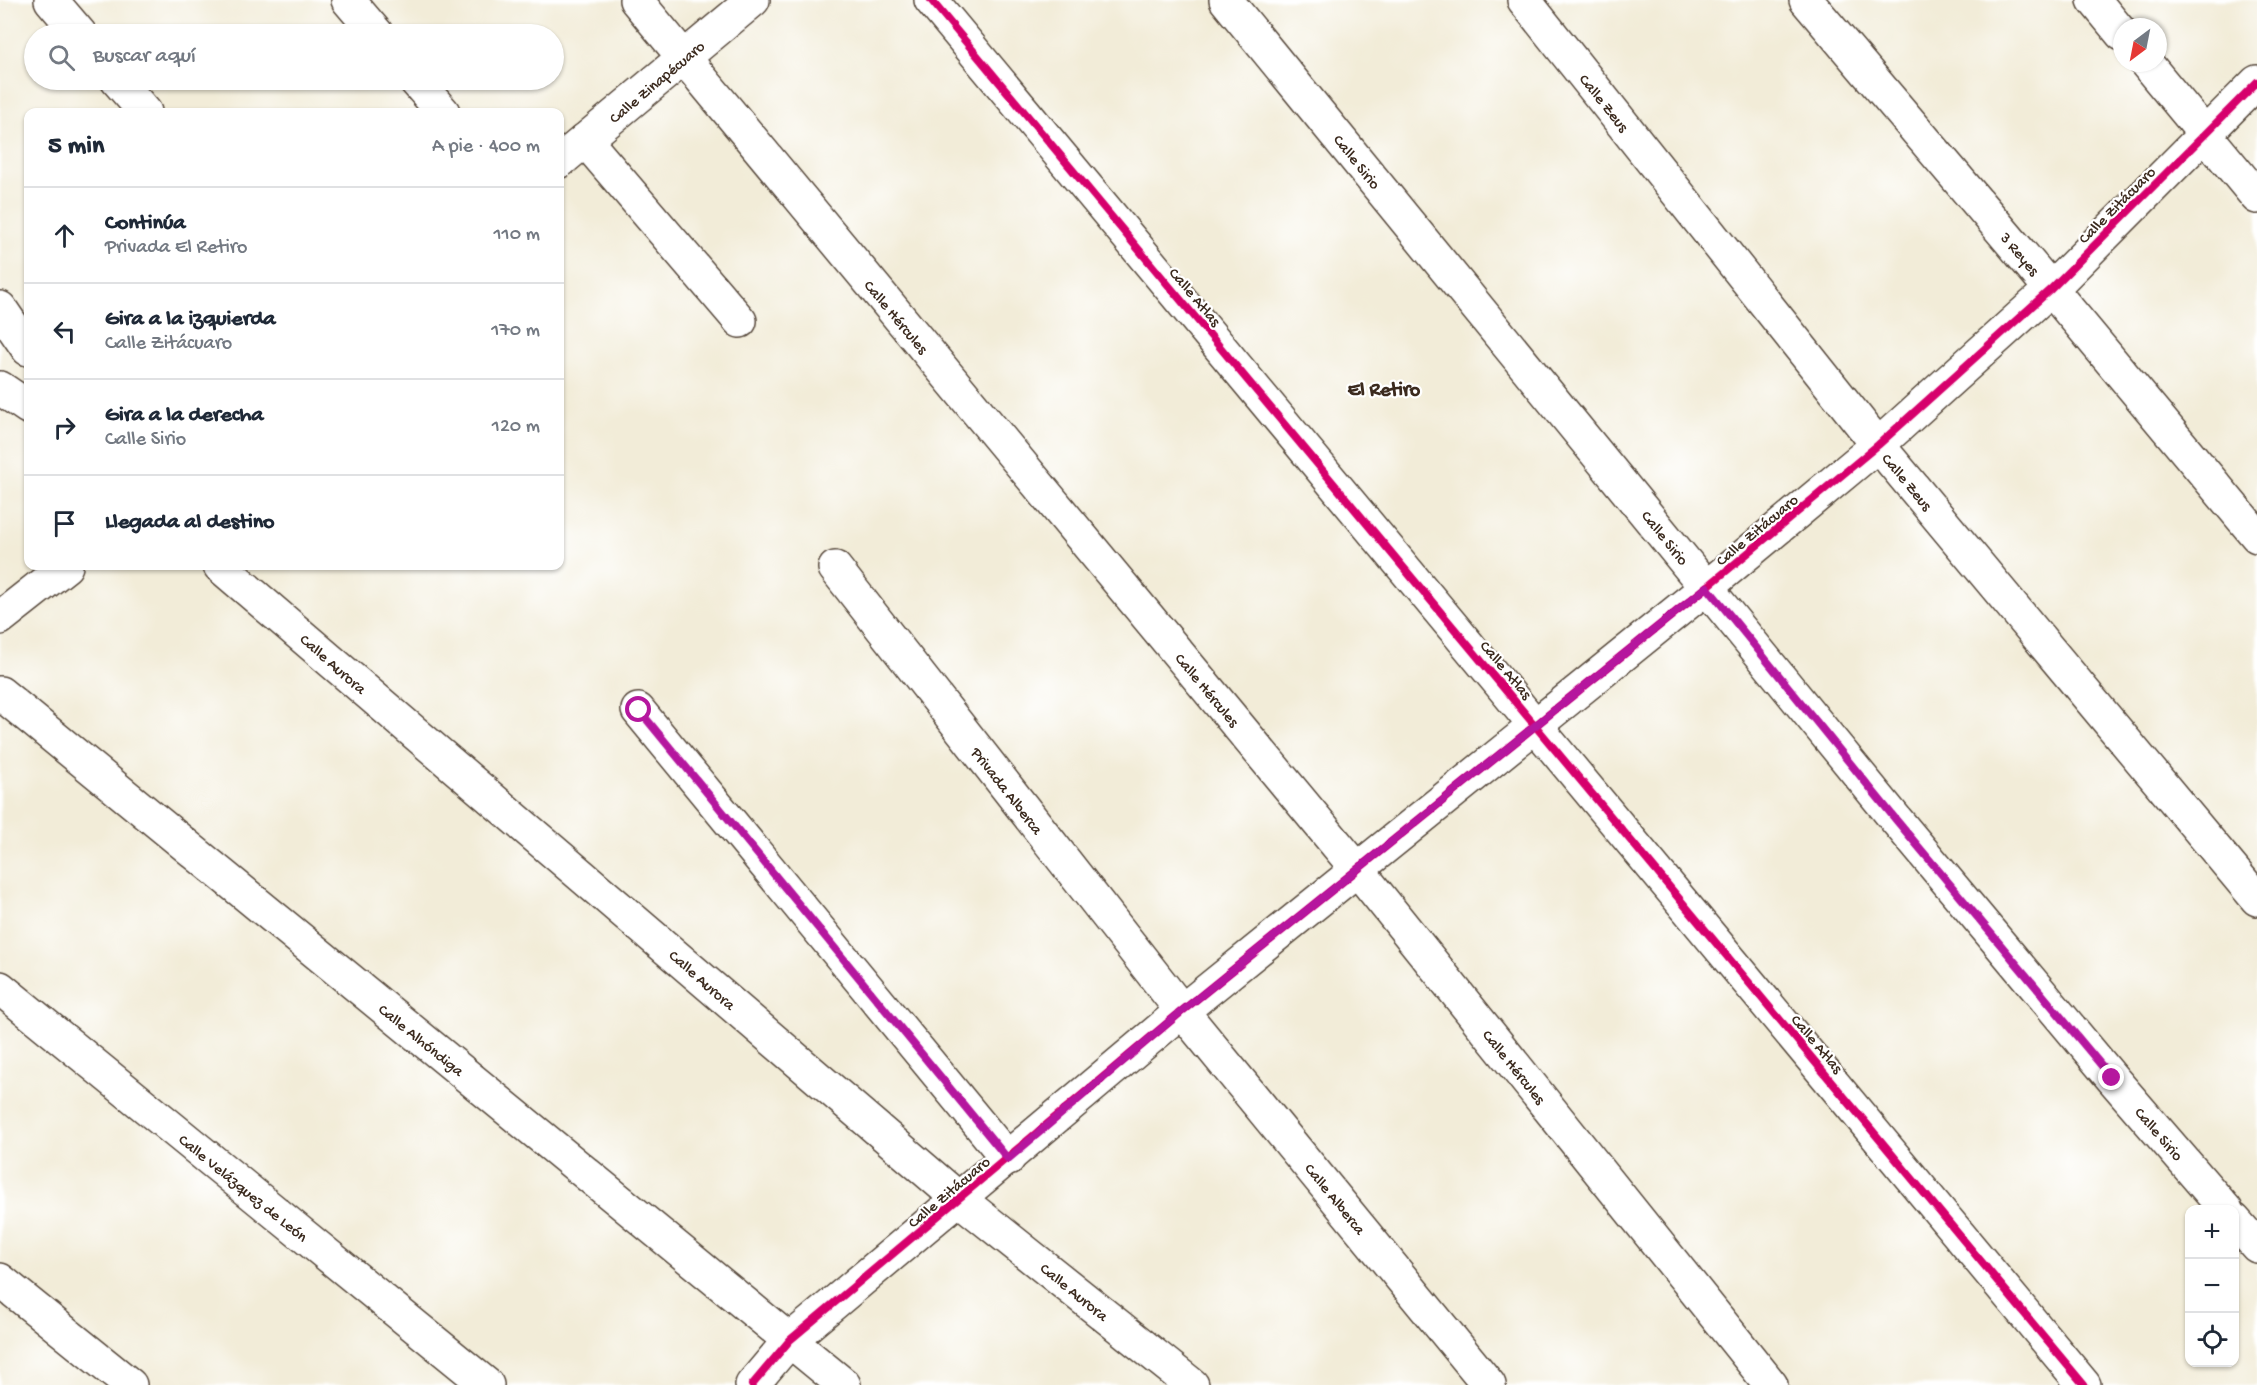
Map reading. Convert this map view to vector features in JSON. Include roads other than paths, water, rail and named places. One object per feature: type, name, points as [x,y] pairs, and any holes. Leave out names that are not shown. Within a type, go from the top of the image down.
[{"type":"street","points":[[51,0],[71,24]]},
{"type":"street","points":[[348,0],[368,24]]},
{"type":"street","name":"Calle Hércules","points":[[636,0],[1357,869],[1771,1385]]},
{"type":"street","name":"Calle Zinapécuaro","points":[[564,158],[753,0]]},
{"type":"street","name":"Calle Atlas","points":[[931,0],[2084,1385]]},
{"type":"street","name":"Calle Sirio","points":[[1226,0],[1912,839],[2112,1078],[2223,1205]]},
{"type":"street","name":"Calle Zeus","points":[[1524,0],[1878,445],[2257,899]]},
{"type":"street","name":"3 Reyes","points":[[1806,0],[2257,536]]},
{"type":"street","points":[[2094,0],[2113,23]]},
{"type":"street","points":[[2153,72],[2257,197]]},
{"type":"street","name":"Calle Zitácuaro","points":[[752,1385],[790,1340],[1182,1011],[1707,587],[1878,445],[2051,289],[2257,82]]},
{"type":"street","points":[[126,90],[142,108]]},
{"type":"street","points":[[423,90],[439,108]]},
{"type":"street","points":[[585,140],[740,321]]},
{"type":"street","points":[[0,308],[24,343]]},
{"type":"street","points":[[0,388],[24,404]]},
{"type":"street","name":"Privada Alberca","points":[[834,568],[1182,1011]]},
{"type":"street","points":[[0,618],[61,570]]},
{"type":"street","name":"Calle Aurora","points":[[225,570],[959,1199],[1192,1385]]},
{"type":"street","name":"Calle Alhóndiga","points":[[0,693],[844,1385]]},
{"type":"street","points":[[639,710],[1008,1159]]},
{"type":"street","name":"Calle Velázquez de León","points":[[0,988],[487,1385]]},
{"type":"street","name":"Calle Alberca","points":[[1182,1011],[1489,1385]]},
{"type":"street","points":[[2239,1225],[2257,1246]]},
{"type":"street","points":[[0,1280],[130,1385]]},
{"type":"district","name":"El Retiro","points":[[1384,388]]}]
